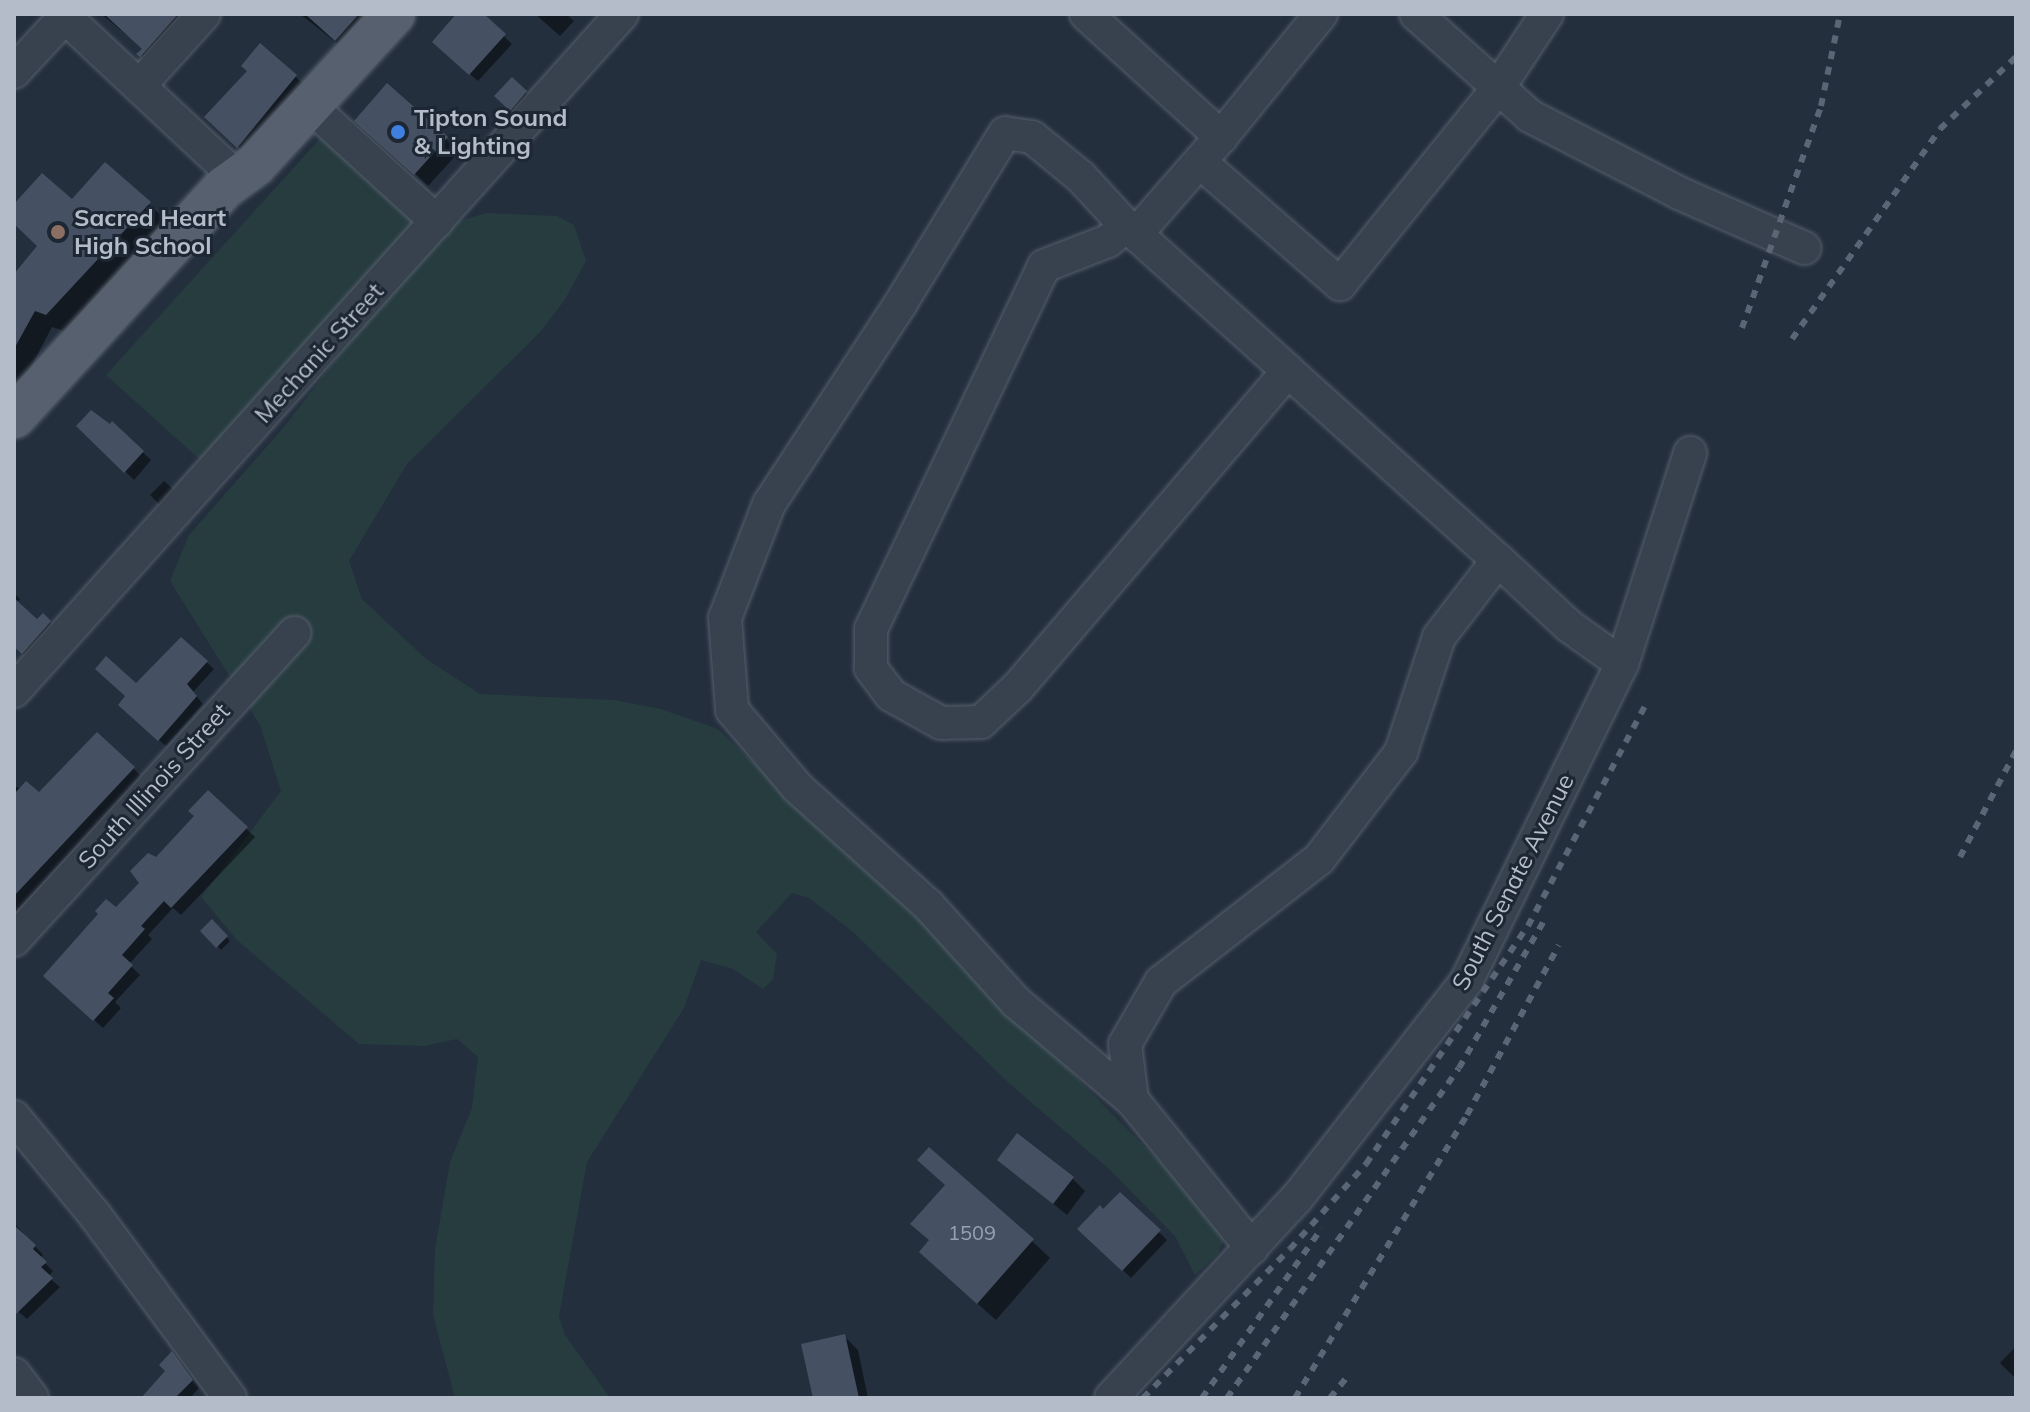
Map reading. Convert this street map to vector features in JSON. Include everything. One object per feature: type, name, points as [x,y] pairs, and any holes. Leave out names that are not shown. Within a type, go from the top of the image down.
[{"type":"main road","points":[[14,417],[237,178],[255,165],[394,14]]},
{"type":"street","points":[[139,86],[204,14]]},
{"type":"street","points":[[1086,14],[1221,137]]},
{"type":"street","points":[[1288,371],[1017,688],[981,722],[941,723],[891,695],[871,668],[871,629],[1044,266],[1131,230],[1200,162],[1321,14]]},
{"type":"street","points":[[1416,14],[1530,116],[1679,193],[1804,248]]},
{"type":"street","points":[[1200,162],[1340,284],[1498,88],[1547,14]]},
{"type":"street","points":[[14,72],[63,16],[237,178]]},
{"type":"street","name":"Mechanic Street","points":[[14,691],[437,222],[609,18]]},
{"type":"street","points":[[309,105],[437,222]]},
{"type":"street","points":[[1252,1248],[1132,1100],[1016,1002],[929,906],[798,788],[732,710],[725,618],[769,504],[901,303],[1005,133],[1032,137],[1081,177],[1131,230],[1569,626],[1622,664]]},
{"type":"street","name":"South Senate Avenue","points":[[1111,1398],[1252,1248],[1466,982],[1622,664],[1690,453]]},
{"type":"street","points":[[1132,1100],[1125,1044],[1161,982],[1319,859],[1401,752],[1439,637],[1498,560]]},
{"type":"street","name":"South Illinois Street","points":[[14,940],[294,633]]},
{"type":"street","points":[[14,1117],[94,1214],[230,1398]]},
{"type":"street","points":[[14,1374],[32,1398]]},
{"type":"green space","points":[[326,132],[426,224],[207,466],[106,375]]},
{"type":"green space","points":[[486,213],[557,216],[574,225],[586,261],[564,301],[540,332],[407,464],[349,561],[362,599],[426,659],[480,694],[614,700],[661,709],[718,729],[943,942],[1212,1215],[1225,1237],[1218,1254],[1195,1275],[1175,1236],[1109,1169],[1011,1085],[853,932],[809,898],[792,893],[756,932],[777,954],[773,979],[763,989],[733,969],[701,960],[684,1008],[587,1162],[559,1316],[565,1335],[610,1398],[455,1398],[433,1315],[435,1249],[450,1162],[472,1108],[478,1057],[457,1039],[424,1046],[359,1044],[237,940],[201,897],[281,791],[260,725],[170,581],[189,535],[283,428],[382,300],[450,224]]},
{"type":"building","points":[[104,14],[178,14],[140,57],[136,54],[142,49]]},
{"type":"building","points":[[305,14],[359,14],[335,41]]},
{"type":"building","points":[[456,14],[484,14],[506,34],[469,75],[432,42]]},
{"type":"building","points":[[260,43],[297,75],[237,148],[204,117],[247,71],[241,66]]},
{"type":"building","points":[[512,77],[527,91],[510,111],[494,96]]},
{"type":"building","name":"Tipton Sound & Lighting","points":[[387,83],[448,137],[414,175],[354,121]]},
{"type":"building","points":[[105,162],[151,202],[46,315],[35,311],[14,349],[14,274],[37,246],[14,224],[14,204],[42,173],[72,199]]},
{"type":"building","points":[[91,410],[110,424],[112,421],[144,451],[124,473],[76,426]]},
{"type":"building","points":[[14,598],[37,619],[43,613],[51,621],[22,654],[14,647]]},
{"type":"building","points":[[181,637],[208,661],[187,684],[197,696],[158,741],[118,705],[125,696],[95,669],[106,656],[136,683]]},
{"type":"building","points":[[97,732],[135,767],[14,896],[14,794],[26,781],[39,792]]},
{"type":"building","points":[[208,790],[248,827],[171,908],[164,901],[141,926],[145,929],[122,955],[133,965],[108,993],[114,998],[93,1021],[43,976],[98,914],[95,911],[106,899],[116,907],[139,883],[130,871],[148,853],[156,857],[194,816],[188,811]]},
{"type":"building","points":[[212,919],[228,936],[216,948],[200,931]]},
{"type":"building","points":[[1017,1133],[1074,1177],[1053,1204],[997,1160]]},
{"type":"building","points":[[929,1147],[1034,1239],[977,1304],[919,1252],[929,1240],[910,1224],[945,1185],[917,1160]]},
{"type":"building","points":[[1120,1192],[1161,1230],[1122,1271],[1077,1229],[1100,1205],[1103,1209]]},
{"type":"building","points":[[14,1225],[36,1245],[33,1249],[47,1262],[41,1267],[53,1278],[14,1316]]},
{"type":"building","points":[[845,1334],[859,1398],[813,1398],[801,1344]]},
{"type":"building","points":[[172,1351],[193,1380],[175,1398],[141,1398],[165,1371],[159,1365]]},
{"type":"railway","points":[[1742,328],[1821,106],[1840,14]]},
{"type":"railway","points":[[1792,339],[1940,129],[2016,57]]},
{"type":"railway","points":[[1143,1398],[1290,1249],[1366,1164],[1528,926],[1645,706]]},
{"type":"railway","points":[[1960,857],[2016,751]]},
{"type":"railway","points":[[1227,1398],[1459,1068],[1545,919]]},
{"type":"railway","points":[[1295,1398],[1467,1115],[1559,945]]},
{"type":"railway","points":[[1202,1398],[1322,1228]]},
{"type":"railway","points":[[1330,1398],[1348,1376]]},
{"type":"place","name":"Tipton Sound & Lighting","points":[[398,132]]},
{"type":"place","name":"Sacred Heart High School","points":[[58,232]]}]
